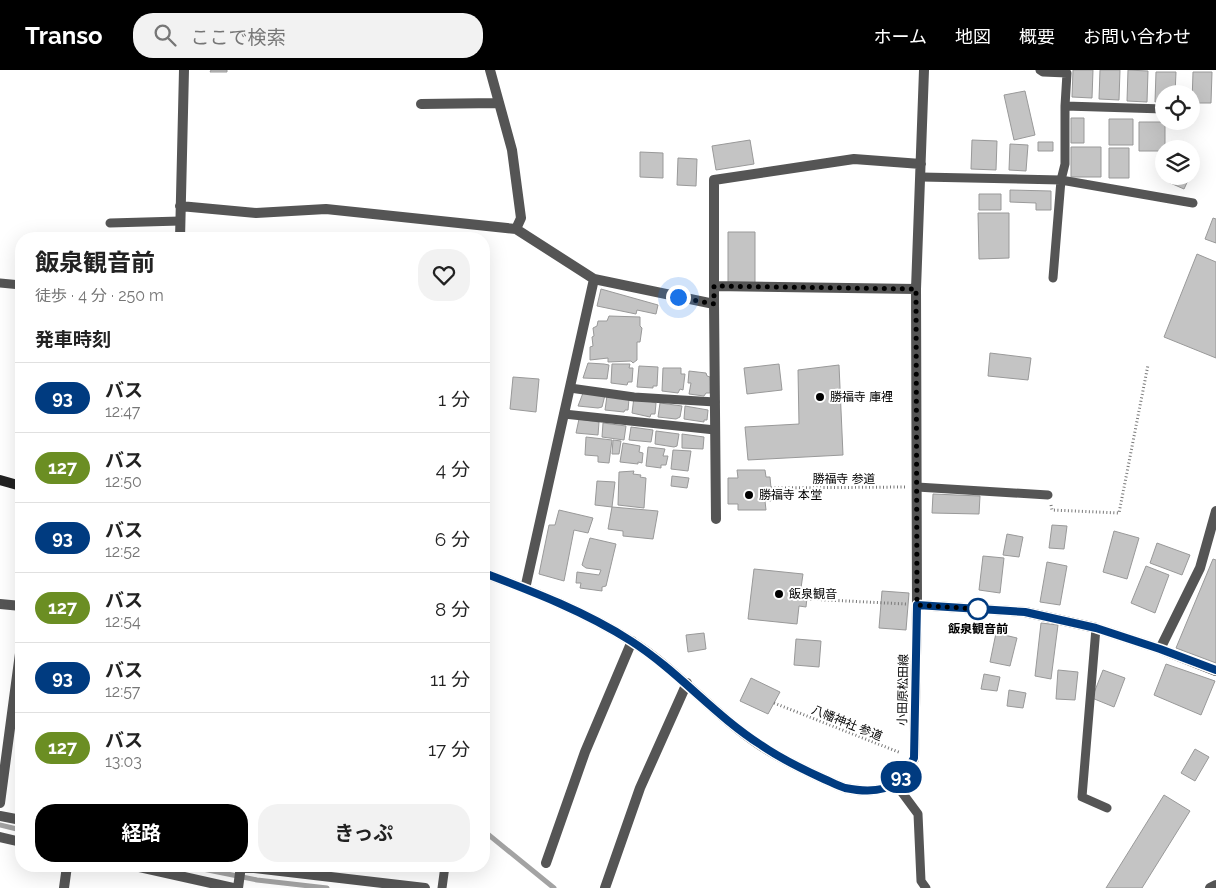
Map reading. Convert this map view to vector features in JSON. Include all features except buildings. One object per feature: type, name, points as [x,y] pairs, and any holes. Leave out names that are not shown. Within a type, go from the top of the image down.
[{"type":"main road","points":[[0,480],[15,484]]},
{"type":"main road","points":[[490,575],[591,618],[632,641],[760,745],[794,765],[844,788],[873,791],[895,784],[914,758]]},
{"type":"main road","points":[[917,605],[1025,612],[1096,628],[1216,670]]},
{"type":"main road","name":"小田原松田線","points":[[914,758],[917,605]]},
{"type":"street","points":[[180,232],[184,70]]},
{"type":"street","points":[[490,70],[512,150],[521,218],[516,229]]},
{"type":"street","points":[[917,605],[916,289],[924,70]]},
{"type":"street","points":[[422,104],[498,103]]},
{"type":"street","points":[[716,519],[714,180],[854,159],[921,164]]},
{"type":"street","points":[[180,206],[256,213],[326,209],[516,229],[594,279],[714,304]]},
{"type":"street","points":[[525,589],[594,279]]},
{"type":"street","points":[[714,286],[916,289]]},
{"type":"street","points":[[1160,649],[1200,568],[1216,511]]},
{"type":"street","points":[[0,604],[15,605]]},
{"type":"street","points":[[546,863],[585,752],[632,641]]},
{"type":"street","points":[[605,888],[640,788],[687,684]]},
{"type":"street","points":[[0,803],[15,691]]},
{"type":"street","points":[[0,816],[15,819]]},
{"type":"street","points":[[0,837],[15,841]]},
{"type":"street","points":[[64,888],[65,872]]},
{"type":"street","points":[[162,872],[233,888]]},
{"type":"street","points":[[238,888],[240,872]]},
{"type":"street","points":[[284,872],[425,888]]},
{"type":"street","points":[[1210,888],[1216,885]]},
{"type":"lane","points":[[1040,70],[1043,72],[1067,73],[1065,106],[1066,164],[1061,180],[1053,278]]},
{"type":"lane","points":[[1065,106],[1155,109]]},
{"type":"lane","points":[[921,177],[1061,180],[1193,203]]},
{"type":"lane","points":[[110,223],[180,221]]},
{"type":"lane","points":[[0,283],[15,284]]},
{"type":"lane","points":[[570,388],[634,397],[715,402]]},
{"type":"lane","points":[[564,414],[715,430]]},
{"type":"lane","points":[[917,487],[1048,495]]},
{"type":"lane","points":[[1096,628],[1082,797],[1107,808]]},
{"type":"lane","points":[[895,784],[918,814],[921,881],[926,888]]},
{"type":"lane","points":[[442,888],[444,872]]},
{"type":"path","points":[[1048,495],[1052,510],[1119,512],[1148,365]]},
{"type":"path","name":"勝福寺 参道","points":[[771,488],[917,487]]},
{"type":"path","points":[[807,599],[917,605]]},
{"type":"path","name":"八幡神社 参道","points":[[774,703],[914,758]]},
{"type":"waterway","points":[[0,825],[15,829]]},
{"type":"waterway","points":[[490,836],[554,888]]},
{"type":"waterway","points":[[218,872],[257,880],[327,888]]},
{"type":"bus line","name":"93","points":[[490,575],[591,618],[632,641],[760,745],[794,765],[844,788],[873,791],[895,784],[914,758],[917,605],[1025,612],[1096,628],[1216,670]]},
{"type":"place","name":"勝福寺 庫裡","points":[[820,397]]},
{"type":"place","name":"勝福寺 本堂","points":[[749,495]]},
{"type":"place","name":"飯泉観音","points":[[779,594]]},
{"type":"place","name":"飯泉観音前","points":[[978,609]]},
{"type":"route","points":[[678,297],[714,304],[714,286],[916,289],[917,605],[978,609]]}]
